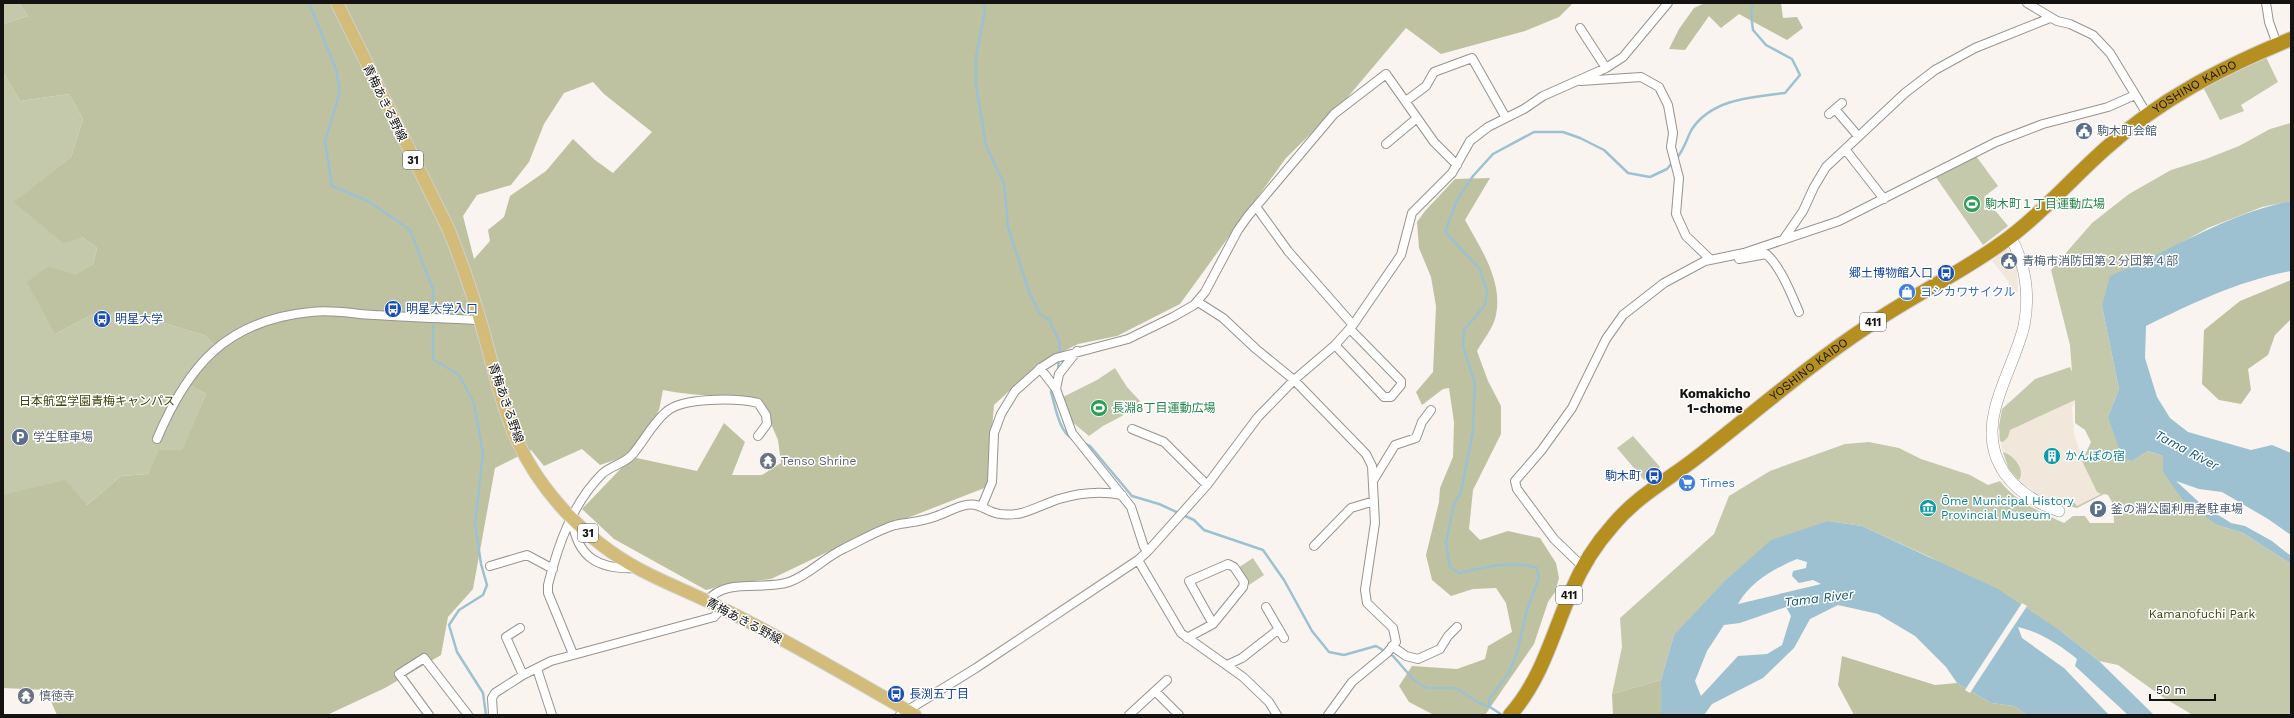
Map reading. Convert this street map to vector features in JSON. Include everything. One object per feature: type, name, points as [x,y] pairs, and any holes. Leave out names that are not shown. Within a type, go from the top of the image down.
[{"type":"highway","name":"YOSHINO KAIDO","points":[[1510,715],[1520,704],[1542,666],[1570,592],[1583,567],[1613,524],[1652,488],[1696,458],[1866,327],[1972,263],[2010,237],[2043,209],[2104,150],[2147,114],[2195,83],[2277,44],[2291,39]]},
{"type":"main road","name":"青梅あきる野線","points":[[337,3],[448,228],[463,264],[481,320],[509,420],[517,441],[534,471],[571,516],[592,537],[638,568],[707,601],[907,713]]},
{"type":"street","points":[[907,713],[1138,560],[1148,551],[1206,485],[1258,417],[1294,380],[1335,345],[1351,327],[1401,255],[1412,212],[1437,190],[1457,165],[1470,140],[1488,127],[1543,96],[1606,68],[1623,57],[1668,3]]},
{"type":"street","points":[[2027,3],[2050,18],[2087,31],[2093,35],[2110,53],[2147,114]]},
{"type":"street","points":[[2266,3],[2269,22],[2277,44]]},
{"type":"street","points":[[1783,240],[1803,211],[1814,186],[1826,167],[1905,93],[1935,70],[1975,48],[2050,18]]},
{"type":"street","points":[[1580,28],[1606,68]]},
{"type":"street","points":[[1406,101],[1426,86],[1434,72],[1472,58],[1506,118]]},
{"type":"street","points":[[982,506],[992,482],[993,440],[1001,414],[1015,391],[1040,368],[1056,358],[1077,351],[1128,339],[1173,317],[1198,302],[1238,230],[1334,114],[1386,74],[1434,142],[1457,165]]},
{"type":"street","points":[[1575,82],[1641,77],[1652,81],[1659,87],[1668,105],[1673,133],[1671,147],[1679,178],[1676,214],[1686,236],[1710,259]]},
{"type":"street","points":[[1583,567],[1554,539],[1517,489],[1515,481],[1541,451],[1568,413],[1586,382],[1606,339],[1623,315],[1659,287],[1710,259],[1744,253],[1839,221],[1996,142],[2043,124],[2108,107],[2135,95]]},
{"type":"street","points":[[1842,103],[1832,111],[1858,136]]},
{"type":"street","points":[[1386,144],[1417,118]]},
{"type":"street","points":[[1845,150],[1884,198]]},
{"type":"street","points":[[1257,208],[1288,251],[1351,327],[1401,381],[1402,385],[1391,397],[1384,397],[1335,345]]},
{"type":"street","points":[[2010,237],[2018,251],[2024,269],[2025,316],[2021,335],[1995,408],[1992,427],[1994,447],[2000,466],[2008,480],[2038,503],[2059,511]]},
{"type":"street","points":[[1723,257],[1729,260],[1766,254],[1771,258],[1787,283],[1799,312]]},
{"type":"street","points":[[1198,302],[1223,318],[1256,349],[1294,380],[1366,454],[1372,466],[1375,523],[1365,590],[1367,603],[1393,628],[1396,642],[1352,682],[1328,715]]},
{"type":"street","points":[[157,439],[169,411],[197,367],[218,346],[245,329],[272,318],[312,311],[481,320]]},
{"type":"street","points":[[1056,389],[1059,374],[1077,351]]},
{"type":"street","points":[[1040,368],[1056,389],[1073,433],[1102,473],[1131,507],[1144,547],[1148,551]]},
{"type":"street","points":[[573,654],[548,593],[548,585],[571,516],[587,491],[603,473],[631,456],[666,411],[678,405],[719,400],[758,403],[766,414],[767,424],[758,436]]},
{"type":"street","points":[[1373,481],[1395,445],[1416,438],[1422,422],[1431,410]]},
{"type":"street","points":[[1132,429],[1164,442],[1206,485]]},
{"type":"street","points":[[707,601],[713,594],[733,587],[778,586],[799,578],[842,549],[895,526],[925,520],[971,503],[982,506],[990,512],[1009,515],[1022,513],[1075,495],[1111,493],[1122,495]]},
{"type":"street","points":[[1314,546],[1351,508],[1374,501]]},
{"type":"street","points":[[571,516],[574,535],[589,557],[602,565],[617,569],[638,568]]},
{"type":"street","points":[[490,566],[527,555],[553,569]]},
{"type":"street","points":[[1138,560],[1181,633],[1227,665],[1261,692],[1274,708],[1277,715]]},
{"type":"street","points":[[1187,638],[1213,624],[1243,588],[1244,582],[1234,567],[1228,564],[1189,581],[1213,624]]},
{"type":"street","points":[[1266,607],[1284,638]]},
{"type":"street","points":[[494,715],[492,698],[495,693],[523,675],[573,654],[714,617],[721,609]]},
{"type":"street","points":[[1390,649],[1406,656],[1418,659],[1440,649],[1448,636],[1458,627]]},
{"type":"street","points":[[520,628],[506,637],[523,675]]},
{"type":"street","points":[[1227,665],[1242,658],[1279,629]]},
{"type":"street","points":[[429,715],[398,674],[424,658],[468,715]]},
{"type":"street","points":[[537,669],[552,715]]},
{"type":"street","points":[[1129,715],[1156,692],[1167,680]]},
{"type":"street","points":[[1156,692],[1179,715]]},
{"type":"shaded area","points":[[2005,249],[2011,251],[2017,267],[2018,292],[2007,289],[2009,282],[1992,261]]},
{"type":"shaded area","points":[[2077,399],[2072,407],[2074,434],[2081,454],[2106,493],[2077,508],[2043,498],[2015,478],[2005,461],[1999,435]]},
{"type":"green space","points":[[3,3],[19,3],[28,16],[3,24]]},
{"type":"green space","points":[[19,3],[1573,3],[1559,17],[1525,31],[1441,54],[1406,28],[1347,98],[1286,158],[1180,304],[1117,336],[1078,344],[1038,364],[994,405],[987,487],[861,536],[771,579],[729,584],[706,590],[614,539],[582,509],[632,457],[697,471],[724,423],[745,442],[732,475],[762,475],[781,463],[778,440],[762,403],[750,400],[663,390],[659,410],[639,452],[600,465],[582,449],[544,466],[531,450],[495,468],[473,589],[448,617],[441,655],[385,688],[327,715],[57,715],[46,690],[3,688],[3,495],[65,480],[87,505],[121,476],[148,474],[159,450],[182,450],[206,394],[190,385],[219,351],[206,336],[132,313],[96,313],[55,334],[27,282],[49,266],[76,275],[93,264],[97,248],[82,237],[63,243],[14,202],[71,157],[83,119],[69,94],[20,101],[3,72],[3,24],[28,16]],"holes":[[[593,82],[604,94],[652,132],[613,173],[595,160],[573,139],[546,171],[510,196],[504,217],[488,230],[490,241],[474,259],[463,216],[477,195],[511,185],[529,162],[544,124],[564,93]]]},
{"type":"green space","points":[[1705,3],[1781,3],[1783,18],[1797,17],[1803,28],[1787,40],[1739,14],[1721,28],[1709,16],[1685,50],[1669,49],[1679,29],[1694,8]]},
{"type":"green space","points":[[2265,55],[2278,82],[2241,105],[2244,111],[2220,120],[2203,87]]},
{"type":"green space","name":"日本航空学園青梅キャンパス","points":[[3,72],[20,101],[69,94],[83,119],[71,157],[15,202],[82,237],[97,248],[93,264],[76,276],[49,266],[55,334],[96,313],[132,313],[206,336],[219,351],[192,386],[206,394],[182,451],[160,450],[148,474],[121,476],[87,505],[3,495]]},
{"type":"green space","name":"Kamanofuchi Park","points":[[2291,123],[2291,201],[2262,207],[2208,228],[2148,261],[2102,306],[2119,389],[2108,417],[2132,461],[2148,451],[2163,456],[2163,472],[2217,525],[2243,533],[2291,564],[2291,715],[2193,715],[2164,698],[2118,665],[2099,661],[2062,632],[1930,557],[1862,526],[1828,521],[1674,635],[1661,680],[1612,694],[1622,647],[1620,618],[1714,534],[1729,496],[1770,471],[1845,444],[1869,442],[1899,448],[1921,459],[1970,475],[1988,485],[2000,481],[2021,501],[2064,523],[2073,516],[2085,516],[2090,523],[2114,523],[2113,504],[2108,495],[2104,494],[2077,508],[2068,506],[2071,499],[2077,506],[2101,494],[2097,492],[2082,461],[2091,442],[2085,430],[2075,423],[2075,400],[2010,430],[2008,437],[2003,442],[2000,441],[1999,426],[2002,409],[2035,379],[2070,367],[2072,372],[2070,345],[2051,270],[2092,223],[2129,194],[2171,170],[2206,159],[2239,146],[2270,129]]},
{"type":"green space","name":"駒木町１丁目運動広場","points":[[1976,156],[1998,186],[1984,197],[2008,226],[1983,245],[1935,176]]},
{"type":"green space","points":[[1490,178],[1465,220],[1484,254],[1496,290],[1497,302],[1495,320],[1477,351],[1488,381],[1501,406],[1501,434],[1473,490],[1469,529],[1480,540],[1508,531],[1540,538],[1556,563],[1559,578],[1555,592],[1548,602],[1534,644],[1485,715],[1434,715],[1409,702],[1399,686],[1412,666],[1457,669],[1485,659],[1488,646],[1512,632],[1506,603],[1496,588],[1473,589],[1451,596],[1432,580],[1426,555],[1439,502],[1440,488],[1453,457],[1454,422],[1449,388],[1443,389],[1422,405],[1416,392],[1433,372],[1436,306],[1431,277],[1419,248],[1417,222],[1425,211],[1455,179]]},
{"type":"green space","points":[[2291,280],[2291,319],[2275,335],[2268,355],[2248,369],[2251,390],[2241,404],[2219,400],[2202,384],[2204,330],[2240,301]]},
{"type":"green space","name":"長淵8丁目運動広場","points":[[1115,368],[1127,387],[1140,401],[1122,416],[1103,426],[1089,436],[1071,421],[1063,397],[1097,380]]},
{"type":"green space","points":[[1633,436],[1660,467],[1644,480],[1617,448]]},
{"type":"green space","points":[[2003,452],[2011,456],[2020,467],[2021,476],[2019,480],[2009,469]]},
{"type":"green space","points":[[1253,558],[1264,575],[1249,585],[1238,568]]},
{"type":"green space","points":[[1842,656],[1935,685],[1957,683],[1991,703],[2014,706],[2027,715],[1854,715],[1838,685]]},
{"type":"green space","points":[[1661,680],[1661,715],[1613,715],[1612,694]]},
{"type":"water","name":"Tama River","points":[[2291,201],[2291,271],[2272,275],[2235,287],[2199,301],[2146,326],[2145,358],[2157,397],[2170,418],[2188,432],[2251,450],[2272,445],[2291,453],[2291,535],[2268,519],[2222,492],[2199,489],[2176,481],[2201,504],[2231,523],[2245,526],[2272,541],[2291,556],[2291,564],[2243,533],[2217,525],[2182,499],[2163,472],[2163,456],[2148,451],[2132,461],[2122,457],[2108,417],[2119,389],[2102,306],[2110,276],[2221,224],[2267,207]]},
{"type":"water","name":"Tama River","points":[[1828,521],[1862,526],[1998,589],[2062,632],[2099,661],[2154,715],[2128,715],[2075,666],[2077,659],[2049,640],[2034,632],[2018,627],[2022,638],[2064,668],[2109,715],[2027,715],[2014,706],[1991,703],[1957,683],[1946,667],[1915,636],[1878,614],[1838,605],[1810,619],[1794,648],[1763,678],[1712,704],[1704,715],[1661,715],[1661,680],[1674,635],[1725,581],[1771,540]],"holes":[[[1797,559],[1807,562],[1806,568],[1793,571],[1792,576],[1799,583],[1813,580],[1821,584],[1738,604],[1756,582],[1772,571]],[[1786,607],[1791,616],[1782,645],[1767,654],[1738,656],[1701,696],[1695,681],[1707,651],[1724,625],[1740,623]]]},
{"type":"pier","points":[[2022,603],[2027,606],[1970,693],[1965,690]]},
{"type":"waterway","points":[[309,3],[336,69],[340,92],[325,141],[332,186],[368,201],[410,230],[433,289],[433,359],[459,375],[474,403],[483,454],[475,523],[481,564],[487,585],[483,595],[459,610],[449,625],[457,652],[483,693],[486,715]]},
{"type":"waterway","points":[[984,3],[985,11],[976,57],[976,85],[986,146],[1004,184],[1008,227],[1029,292],[1040,314],[1049,320],[1060,343],[1058,371]]},
{"type":"waterway","points":[[1676,159],[1679,156],[1692,129],[1700,119],[1710,111],[1722,105],[1746,98],[1785,93],[1800,75],[1792,59],[1766,45],[1753,30],[1751,14],[1753,3]]},
{"type":"waterway","points":[[1502,715],[1490,707],[1489,699],[1509,673],[1518,650],[1526,613],[1539,578],[1537,568],[1528,566],[1508,564],[1498,565],[1459,573],[1450,567],[1446,543],[1454,504],[1461,492],[1473,431],[1475,384],[1463,346],[1464,330],[1485,305],[1487,291],[1479,268],[1445,232],[1457,200],[1473,176],[1493,154],[1534,132],[1563,132],[1580,138],[1604,150],[1628,173],[1650,177],[1667,169],[1672,163]]},
{"type":"waterway","points":[[1052,387],[1051,392],[1061,424],[1064,430],[1072,438]]},
{"type":"waterway","points":[[1084,443],[1090,446],[1132,496],[1159,504],[1194,520],[1204,530],[1263,550],[1284,580],[1312,631],[1329,652],[1344,655],[1376,646],[1393,656],[1414,680],[1427,688],[1456,688],[1479,703],[1490,707]]},
{"type":"place","name":"駒木町会館","points":[[2084,131]]},
{"type":"place","name":"駒木町１丁目運動広場","points":[[1972,204]]},
{"type":"place","name":"青梅市消防団第２分団第４部","points":[[2009,261]]},
{"type":"place","name":"郷土博物館入口","points":[[1946,273]]},
{"type":"place","name":"ヨシカワサイクル","points":[[1907,292]]},
{"type":"place","name":"明星大学入口","points":[[393,309]]},
{"type":"place","name":"明星大学","points":[[102,319]]},
{"type":"place","name":"長淵8丁目運動広場","points":[[1099,408]]},
{"type":"place","name":"学生駐車場","points":[[20,437]]},
{"type":"place","name":"かんぽの宿","points":[[2052,456]]},
{"type":"place","name":"Tenso Shrine","points":[[768,461]]},
{"type":"place","name":"駒木町","points":[[1654,476]]},
{"type":"place","name":"Times","points":[[1687,483]]},
{"type":"place","name":"Ōme Municipal History Provincial Museum","points":[[1928,508]]},
{"type":"place","name":"釜の淵公園利用者駐車場","points":[[2098,509]]},
{"type":"place","name":"長渕五丁目","points":[[896,694]]},
{"type":"place","name":"慎徳寺","points":[[26,696]]},
{"type":"district","name":"Komakicho 1-chome","points":[[1715,400]]}]
